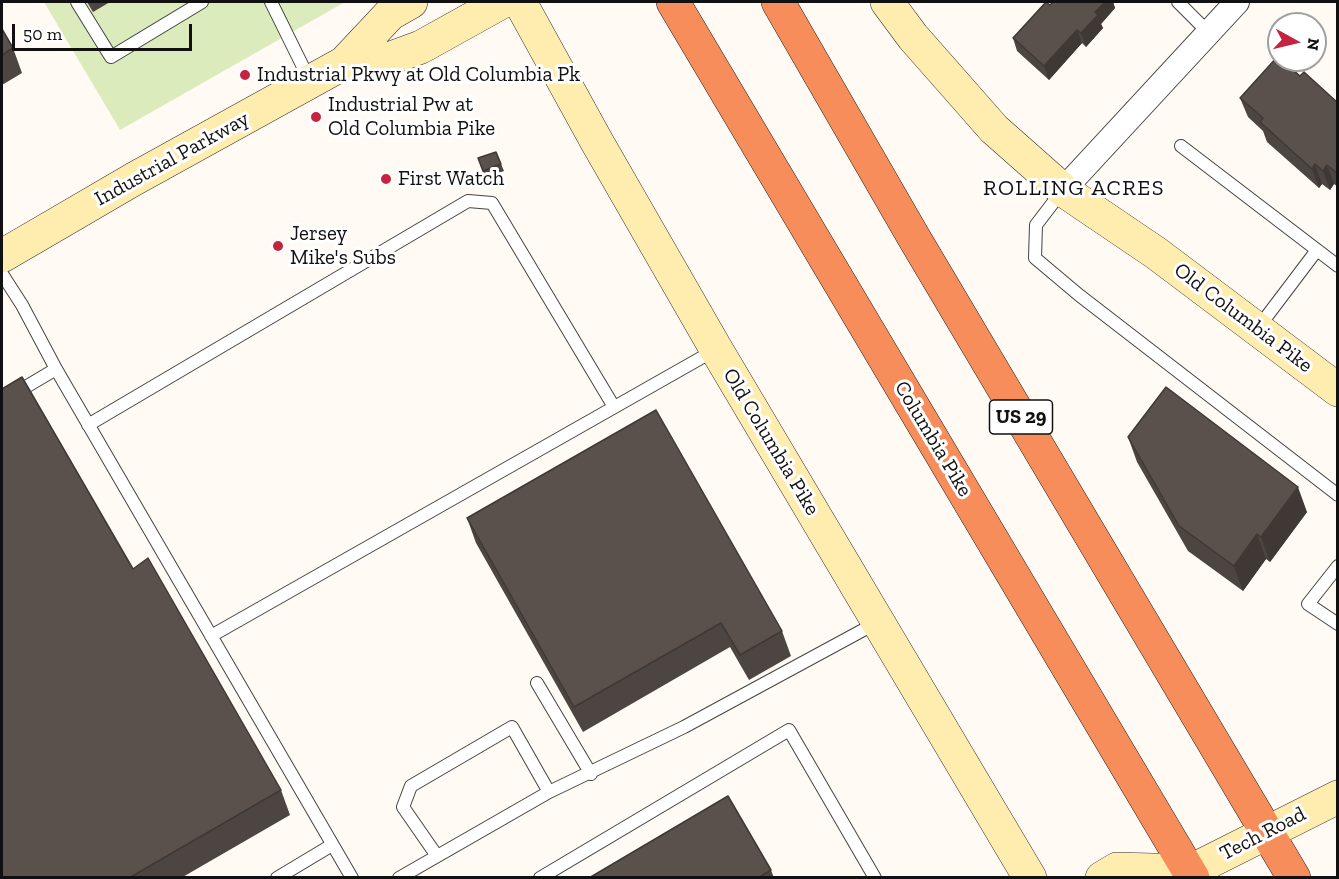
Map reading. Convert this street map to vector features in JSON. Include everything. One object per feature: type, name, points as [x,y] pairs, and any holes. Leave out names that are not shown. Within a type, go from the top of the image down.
[{"type":"highway","name":"Columbia Pike","points":[[673,2],[1186,875]]},
{"type":"highway","name":"US 29","points":[[778,2],[913,236],[1294,878]]},
{"type":"street","name":"Industrial Parkway","points":[[2,256],[134,179],[344,63],[390,14],[411,2]]},
{"type":"street","name":"Industrial Parkway","points":[[344,63],[391,58],[421,47],[502,2]]},
{"type":"street","name":"Old Columbia Pike","points":[[520,2],[597,142],[716,349],[1030,878]]},
{"type":"street","name":"Old Columbia Pike","points":[[887,2],[913,37],[994,129],[1063,190],[1156,252],[1338,390]]},
{"type":"street","points":[[1063,190],[1237,2]]},
{"type":"street","name":"Tech Road","points":[[1102,878],[1117,869],[1186,875],[1338,797]]},
{"type":"lane","points":[[77,2],[111,57],[202,2]]},
{"type":"lane","points":[[271,2],[311,82]]},
{"type":"lane","points":[[1178,2],[1208,32]]},
{"type":"lane","points":[[1181,146],[1338,266]]},
{"type":"lane","points":[[1063,190],[1036,225],[1035,258],[1079,295],[1338,495]]},
{"type":"lane","points":[[88,425],[468,201],[492,203],[614,407]]},
{"type":"lane","points":[[1257,329],[1317,250]]},
{"type":"lane","points":[[2,274],[352,878]]},
{"type":"lane","points":[[211,636],[716,349]]},
{"type":"lane","points":[[2,401],[56,369]]},
{"type":"lane","points":[[1338,566],[1308,604],[1338,624]]},
{"type":"lane","points":[[399,878],[549,792],[591,774],[684,727],[879,622]]},
{"type":"lane","points":[[537,683],[591,774]]},
{"type":"lane","points":[[437,856],[403,807],[411,786],[512,727],[549,792]]},
{"type":"lane","points":[[540,878],[789,730],[875,878]]},
{"type":"lane","points":[[277,878],[332,844]]},
{"type":"green space","points":[[44,2],[345,2],[120,130]]},
{"type":"building","points":[[1046,2],[1050,5],[1053,2],[1105,2],[1095,12],[1098,15],[1081,33],[1077,30],[1044,66],[1013,38]]},
{"type":"building","points":[[2,29],[13,48],[2,55]]},
{"type":"building","points":[[1267,68],[1267,72],[1296,72],[1300,76],[1304,72],[1338,103],[1338,174],[1327,165],[1323,171],[1315,164],[1312,169],[1260,122],[1263,118],[1240,98]]},
{"type":"building","points":[[496,152],[501,164],[483,171],[478,158]]},
{"type":"building","points":[[22,377],[133,569],[148,558],[281,790],[129,878],[2,878],[2,389]]},
{"type":"building","points":[[1166,387],[1298,487],[1261,537],[1257,534],[1234,566],[1179,526],[1128,437]]},
{"type":"building","points":[[656,410],[782,631],[740,655],[721,623],[574,707],[467,518]]},
{"type":"building","points":[[728,796],[771,870],[761,876],[762,878],[589,878]]},
{"type":"place","name":"Industrial Pkwy at Old Columbia Pk","points":[[245,75]]},
{"type":"place","name":"Industrial Pw at Old Columbia Pike","points":[[316,117]]},
{"type":"place","name":"First Watch","points":[[386,179]]},
{"type":"place","name":"Jersey Mike's Subs","points":[[278,246]]},
{"type":"district","name":"ROLLING ACRES","points":[[1074,189]]}]
